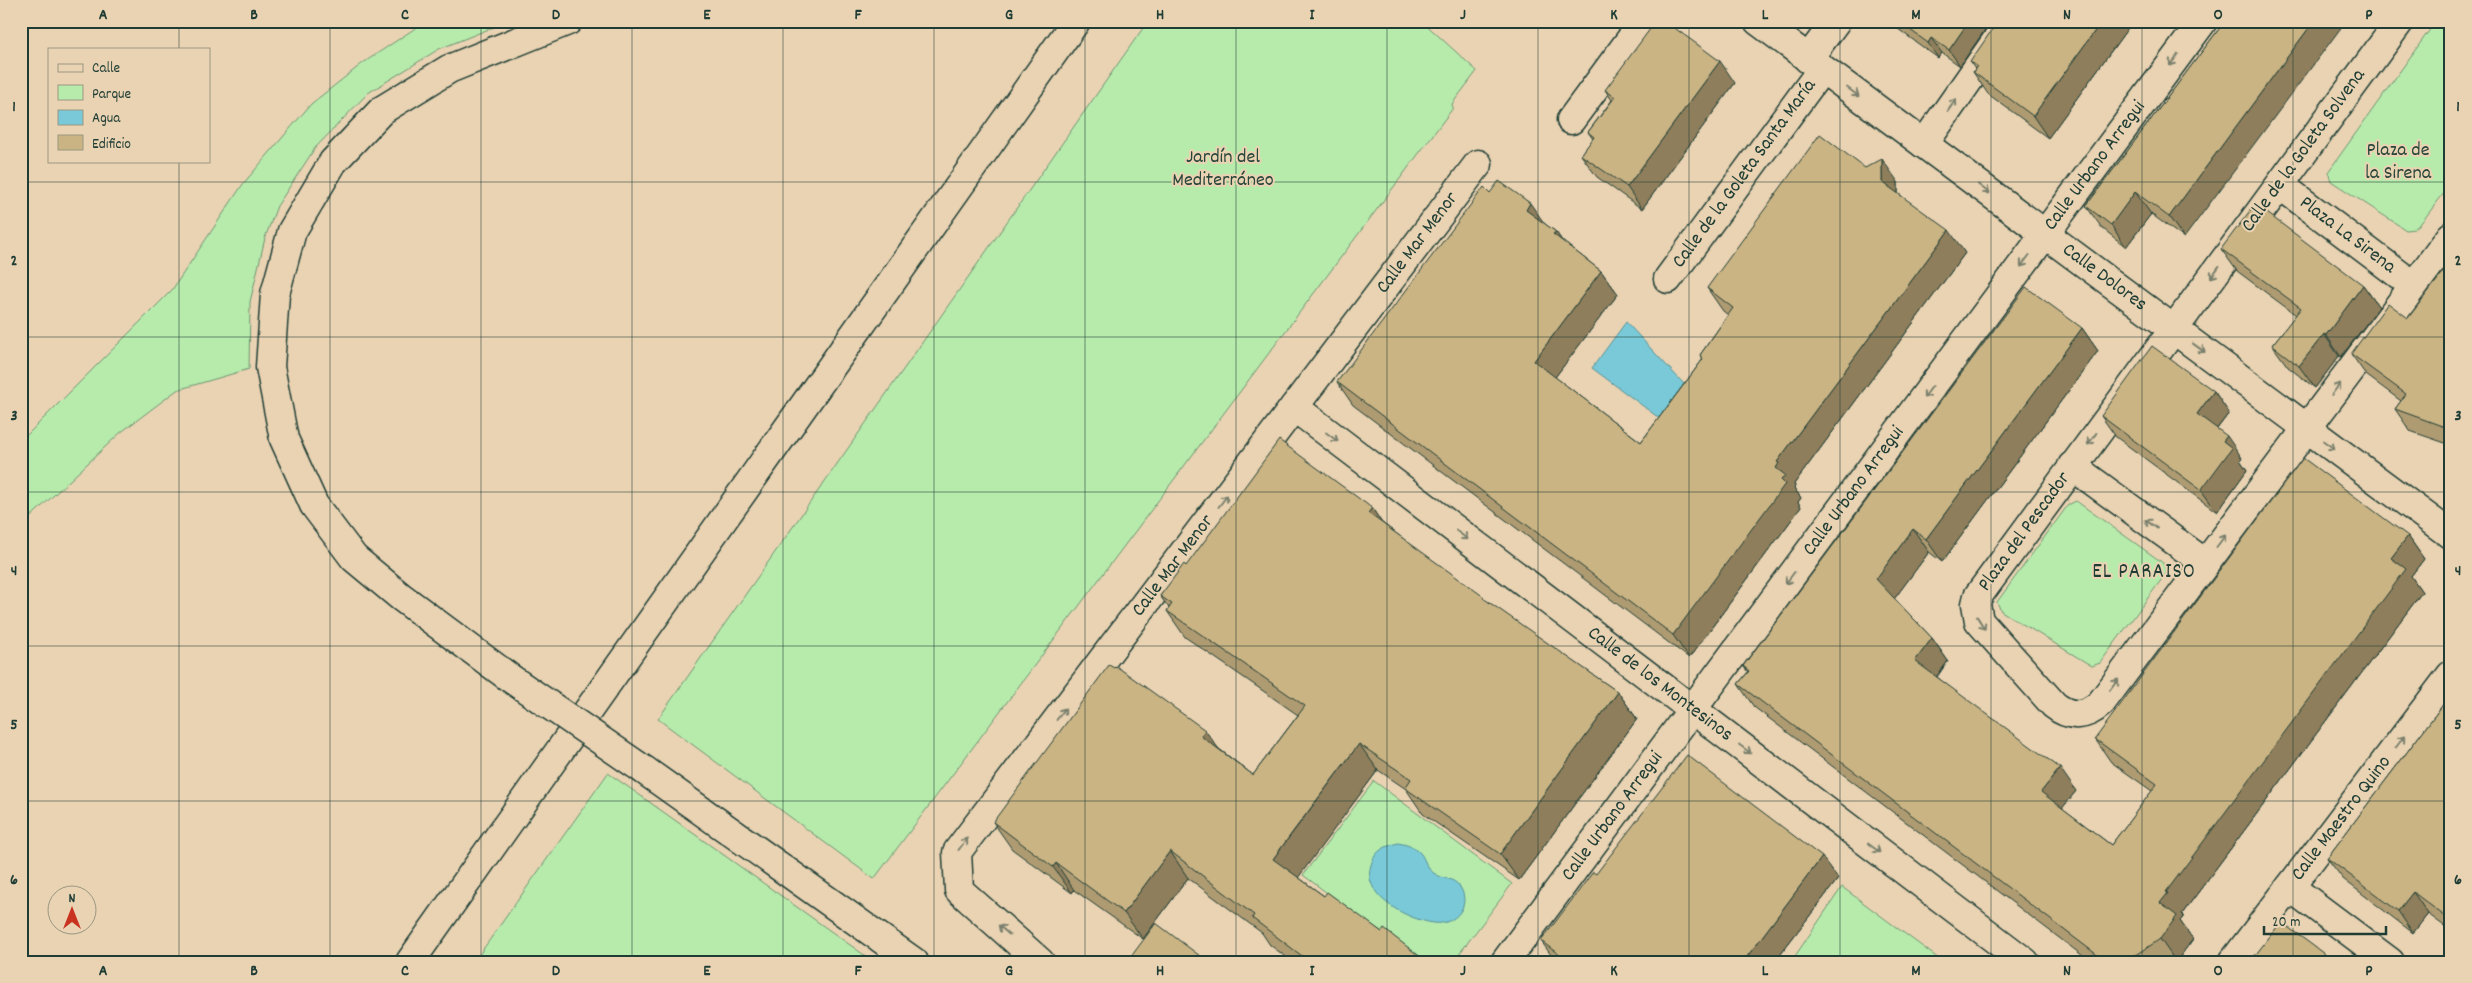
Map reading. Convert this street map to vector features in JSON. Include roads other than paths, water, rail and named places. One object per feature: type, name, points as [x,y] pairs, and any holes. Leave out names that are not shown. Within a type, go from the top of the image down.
[{"type":"main road","points":[[568,21],[449,69],[382,110],[333,162],[292,231],[274,294],[270,367],[284,439],[314,506],[354,558],[401,597],[510,678],[644,770],[914,962]]},
{"type":"main road","points":[[410,962],[1076,21]]},
{"type":"main road","points":[[1571,120],[1644,21]]},
{"type":"main road","name":"Calle Dolores","points":[[1758,21],[2451,535]]},
{"type":"main road","name":"Calle de la Goleta Santa María","points":[[1668,279],[1815,64],[1836,21]]},
{"type":"main road","points":[[1924,144],[2010,21]]},
{"type":"main road","name":"Calle Urbano Arregui","points":[[1505,962],[2203,21]]},
{"type":"main road","name":"Calle de la Goleta Solvena","points":[[2072,466],[2400,21]]},
{"type":"main road","name":"Calle Mar Menor","points":[[1040,962],[959,890],[956,852],[1478,164]]},
{"type":"main road","name":"Plaza La Sirena","points":[[2280,185],[2413,286]]},
{"type":"main road","points":[[2205,563],[2451,236]]},
{"type":"main road","name":"Calle de los Montesinos","points":[[1294,407],[2025,962]]},
{"type":"main road","name":"Plaza del Pescador","points":[[2072,466],[2205,563],[2101,703],[2093,710],[2078,714],[2062,712],[2054,705],[1979,620],[1976,604],[1982,589],[2072,466]]},
{"type":"main road","name":"Calle Maestro Quino","points":[[2233,962],[2451,675]]},
{"type":"main road","points":[[2290,887],[2390,962]]},
{"type":"water","points":[[1626,322],[1684,384],[1659,418],[1592,368]]},
{"type":"water","points":[[1398,843],[1416,849],[1431,871],[1440,877],[1455,882],[1460,887],[1464,901],[1463,907],[1455,918],[1442,923],[1424,921],[1400,911],[1388,904],[1379,895],[1372,885],[1370,874],[1372,862],[1376,854],[1382,849]]},
{"type":"district","name":"EL PARAISO","points":[[2144,573]]},
{"type":"park label","name":"Plaza de la Sirena","points":[[2398,162]]},
{"type":"park label","name":"Jardín del Mediterráneo","points":[[1223,170]]}]
